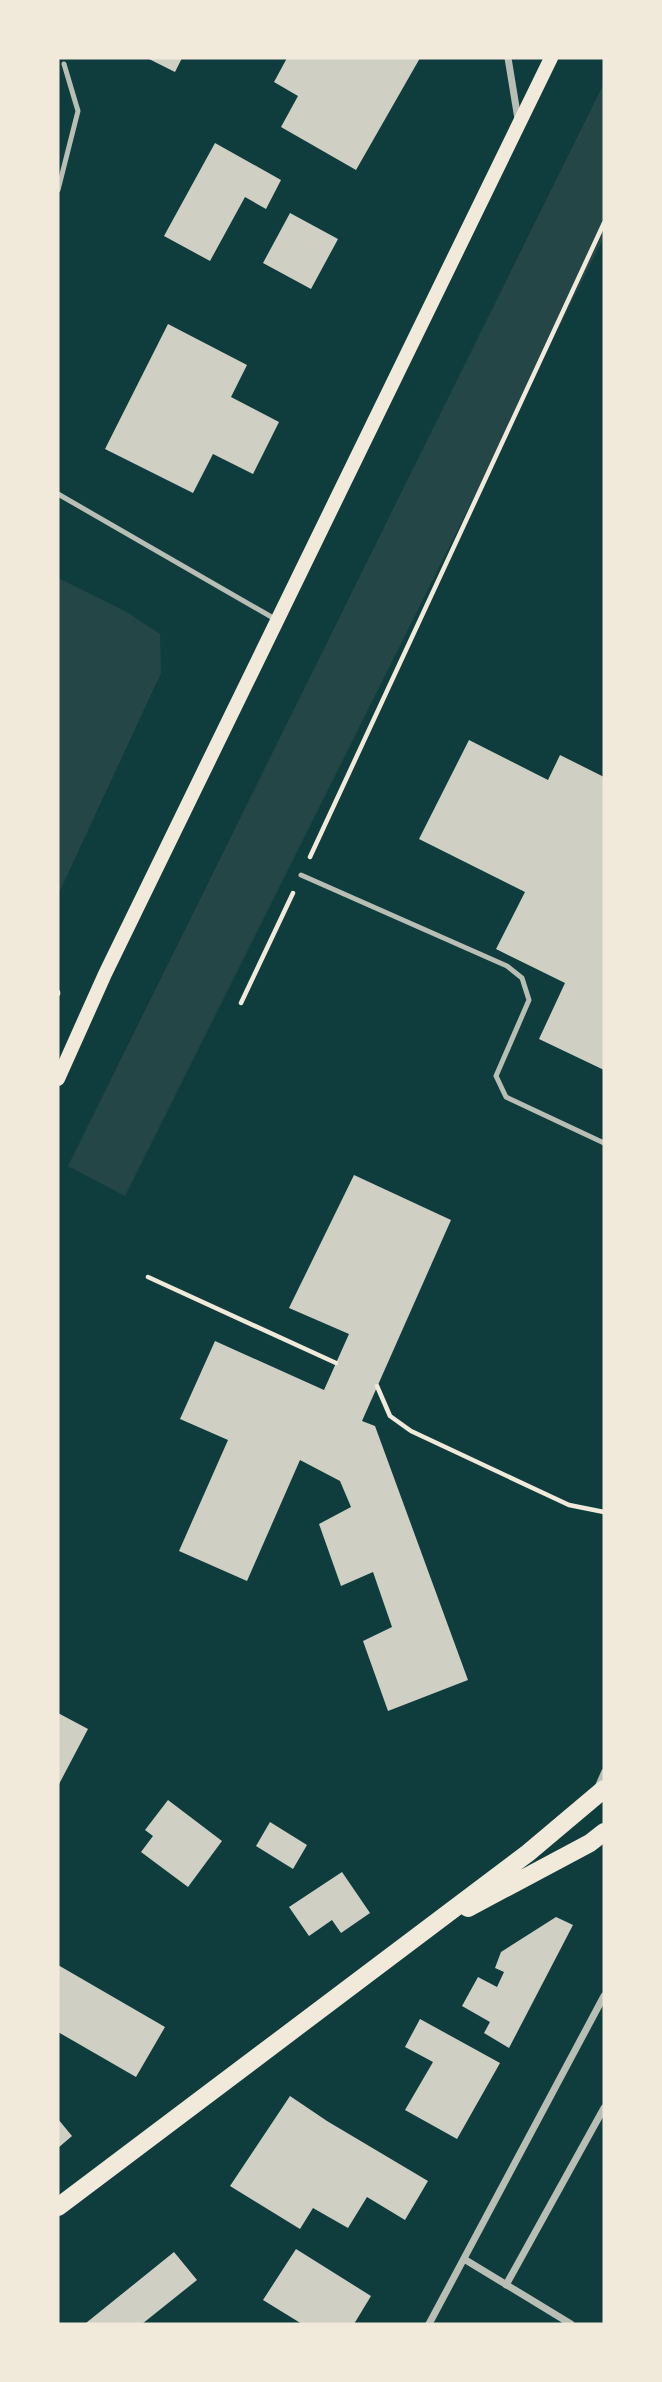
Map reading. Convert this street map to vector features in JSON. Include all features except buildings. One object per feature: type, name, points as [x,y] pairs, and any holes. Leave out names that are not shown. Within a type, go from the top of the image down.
[{"type":"main road","points":[[58,1079],[105,974],[551,58]]},
{"type":"main road","points":[[58,2207],[528,1853],[597,1795]]},
{"type":"main road","points":[[416,1936],[599,1837]]},
{"type":"street","points":[[508,58],[519,125]]},
{"type":"street","points":[[429,2324],[604,1996]]},
{"type":"street","points":[[506,2285],[604,2108]]},
{"type":"street","points":[[464,2259],[571,2324]]},
{"type":"lane","points":[[58,190],[78,111],[64,64]]},
{"type":"lane","points":[[58,494],[277,621]]},
{"type":"lane","points":[[301,875],[507,966],[522,978],[530,1000],[496,1076],[506,1097],[604,1143]]},
{"type":"lane","points":[[597,1795],[604,1771]]},
{"type":"path","points":[[242,1003],[604,223]]},
{"type":"path","points":[[148,1277],[336,1363]]},
{"type":"path","points":[[377,1386],[390,1416],[411,1431],[569,1505],[604,1512]]},
{"type":"shaded area","points":[[604,83],[604,237],[125,1196],[68,1166]]},
{"type":"shaded area","points":[[58,578],[125,611],[160,634],[161,673],[58,895]]}]
